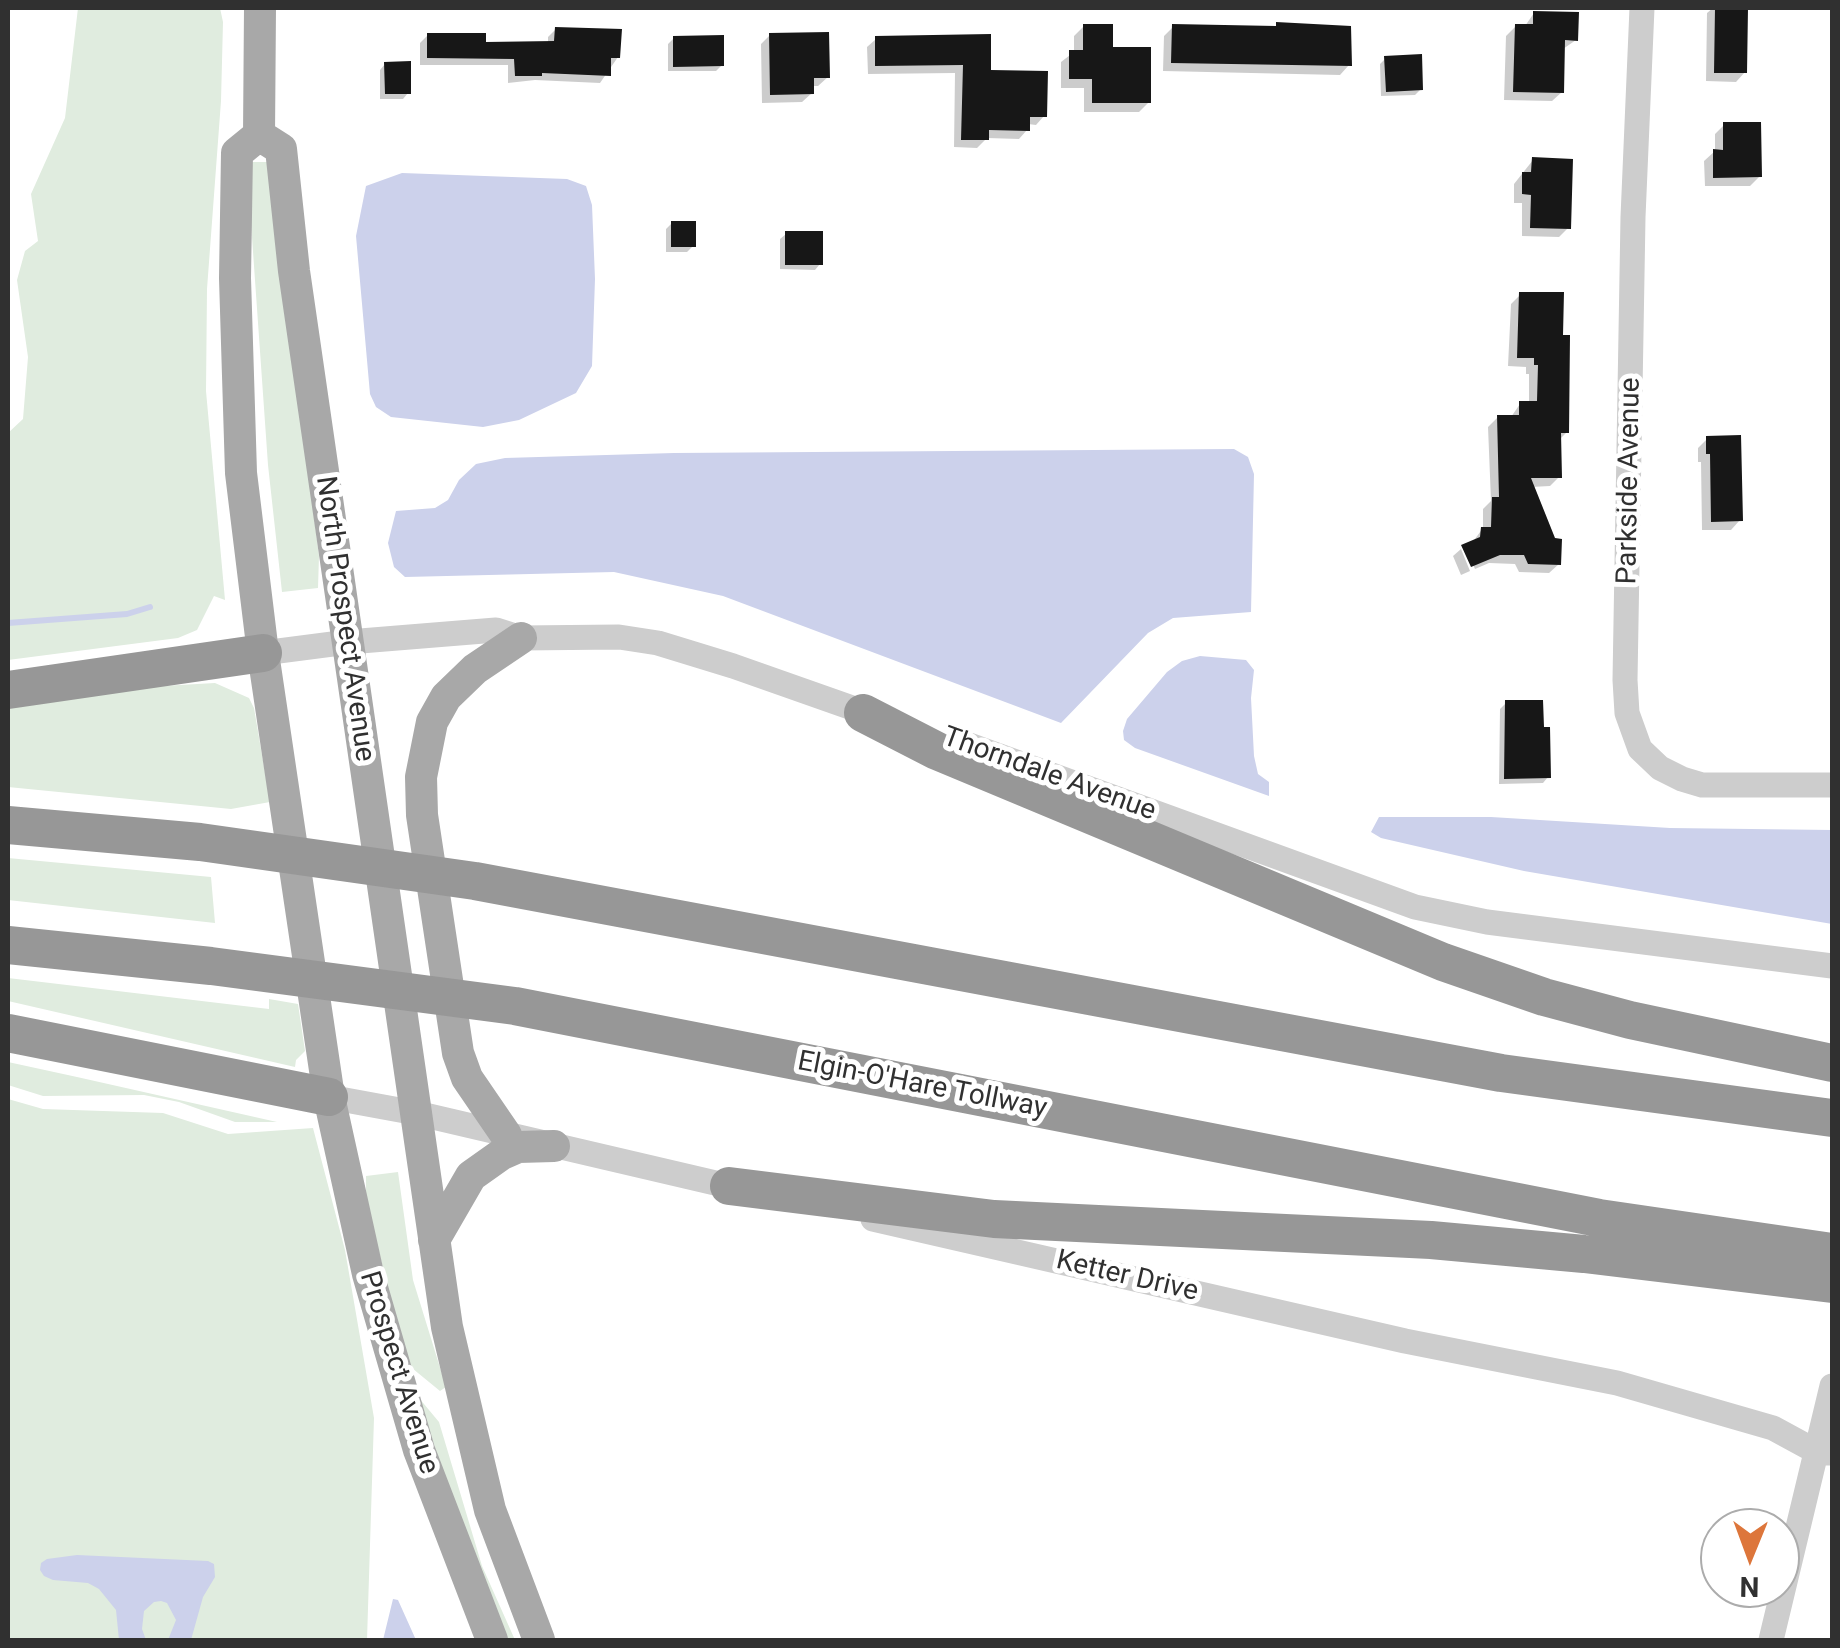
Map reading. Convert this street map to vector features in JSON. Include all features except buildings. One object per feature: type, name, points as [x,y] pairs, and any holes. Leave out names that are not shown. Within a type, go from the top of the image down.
[{"type":"highway","points":[[8,690],[263,653]]},
{"type":"highway","points":[[863,713],[937,751],[1443,962],[1630,1020],[1831,1062]]},
{"type":"highway","points":[[8,826],[200,842],[476,881],[1501,1073],[1825,1117]]},
{"type":"highway","name":"Elgin-O'Hare Tollway","points":[[8,945],[211,966],[515,1006],[1599,1218],[1832,1252]]},
{"type":"highway","points":[[8,1033],[329,1097]]},
{"type":"highway","points":[[728,1186],[994,1219],[1431,1240],[1832,1284]]},
{"type":"main road","points":[[260,8],[259,135],[237,154],[235,278],[242,473],[263,653],[329,1097]]},
{"type":"main road","name":"North Prospect Avenue","points":[[259,135],[281,150],[292,255],[416,1114]]},
{"type":"main road","points":[[506,1135],[467,1078],[458,1053],[422,815],[421,777],[432,722],[446,696],[521,638]]},
{"type":"main road","name":"Prospect Avenue","points":[[329,1097],[368,1274],[397,1381],[454,1547],[492,1640]]},
{"type":"main road","name":"Prospect Avenue","points":[[416,1114],[447,1327],[478,1464],[490,1510],[539,1640]]},
{"type":"main road","points":[[434,1240],[470,1176],[518,1147],[554,1146]]},
{"type":"street","name":"Parkside Avenue","points":[[1642,8],[1633,217],[1625,680],[1628,714],[1640,748],[1660,768],[1682,780],[1702,785],[1832,785]]},
{"type":"street","name":"Thorndale Avenue","points":[[263,653],[496,630],[521,638],[619,637],[658,643],[863,713],[944,736],[1416,906],[1487,922],[1832,966]]},
{"type":"street","name":"Ketter Drive","points":[[329,1097],[1387,1337],[1617,1383],[1773,1428],[1826,1452]]},
{"type":"street","points":[[1771,1640],[1826,1452],[1832,1386]]},
{"type":"green space","points":[[78,8],[220,8],[221,101],[207,289],[206,391],[225,600],[214,596],[197,630],[178,638],[8,660],[8,433],[23,419],[28,357],[17,280],[25,251],[38,241],[31,194],[65,118]]},
{"type":"green space","points":[[251,162],[268,162],[319,556],[318,588],[282,592],[268,465],[250,209]]},
{"type":"green space","points":[[215,683],[249,698],[254,708],[270,802],[231,809],[8,787],[8,707],[162,686]]},
{"type":"green space","points":[[8,858],[211,877],[215,923],[8,900]]},
{"type":"green space","points":[[8,978],[269,1009],[269,999],[298,1004],[305,1051],[295,1067],[8,1001]]},
{"type":"green space","points":[[8,1062],[277,1122],[235,1122],[179,1102],[144,1095],[43,1096],[8,1085]]},
{"type":"green space","points":[[8,1099],[43,1109],[163,1113],[228,1134],[313,1128],[345,1250],[374,1418],[367,1640],[8,1640]]},
{"type":"green space","points":[[398,1172],[413,1280],[446,1387],[440,1391],[407,1364],[366,1200],[366,1176]]},
{"type":"green space","points":[[419,1398],[439,1422],[482,1566],[515,1640],[507,1640],[454,1507]]},
{"type":"water","points":[[402,173],[567,179],[586,186],[592,205],[595,279],[592,366],[576,393],[519,420],[483,427],[391,417],[376,407],[370,394],[356,236],[366,186]]},
{"type":"water","points":[[1234,449],[1248,457],[1254,474],[1251,612],[1173,618],[1148,633],[1061,723],[723,596],[614,572],[405,577],[394,567],[388,543],[396,511],[435,508],[448,500],[459,480],[476,464],[505,458]]},
{"type":"water","points":[[1200,656],[1246,660],[1254,670],[1254,756],[1258,774],[1269,782],[1269,796],[1135,748],[1124,740],[1127,719],[1167,672],[1182,661]]},
{"type":"water","points":[[1379,817],[1491,817],[1670,828],[1832,830],[1832,924],[1524,871],[1381,838],[1371,832]]},
{"type":"water","points":[[77,1555],[214,1564],[215,1577],[203,1597],[191,1640],[168,1640],[176,1620],[167,1603],[161,1601],[144,1611],[142,1629],[146,1640],[119,1640],[116,1610],[99,1589],[88,1583],[53,1580],[40,1570],[47,1559]]},
{"type":"water","points":[[393,1599],[398,1600],[416,1640],[383,1640]]},
{"type":"waterway","points":[[8,623],[127,614],[150,607]]}]
